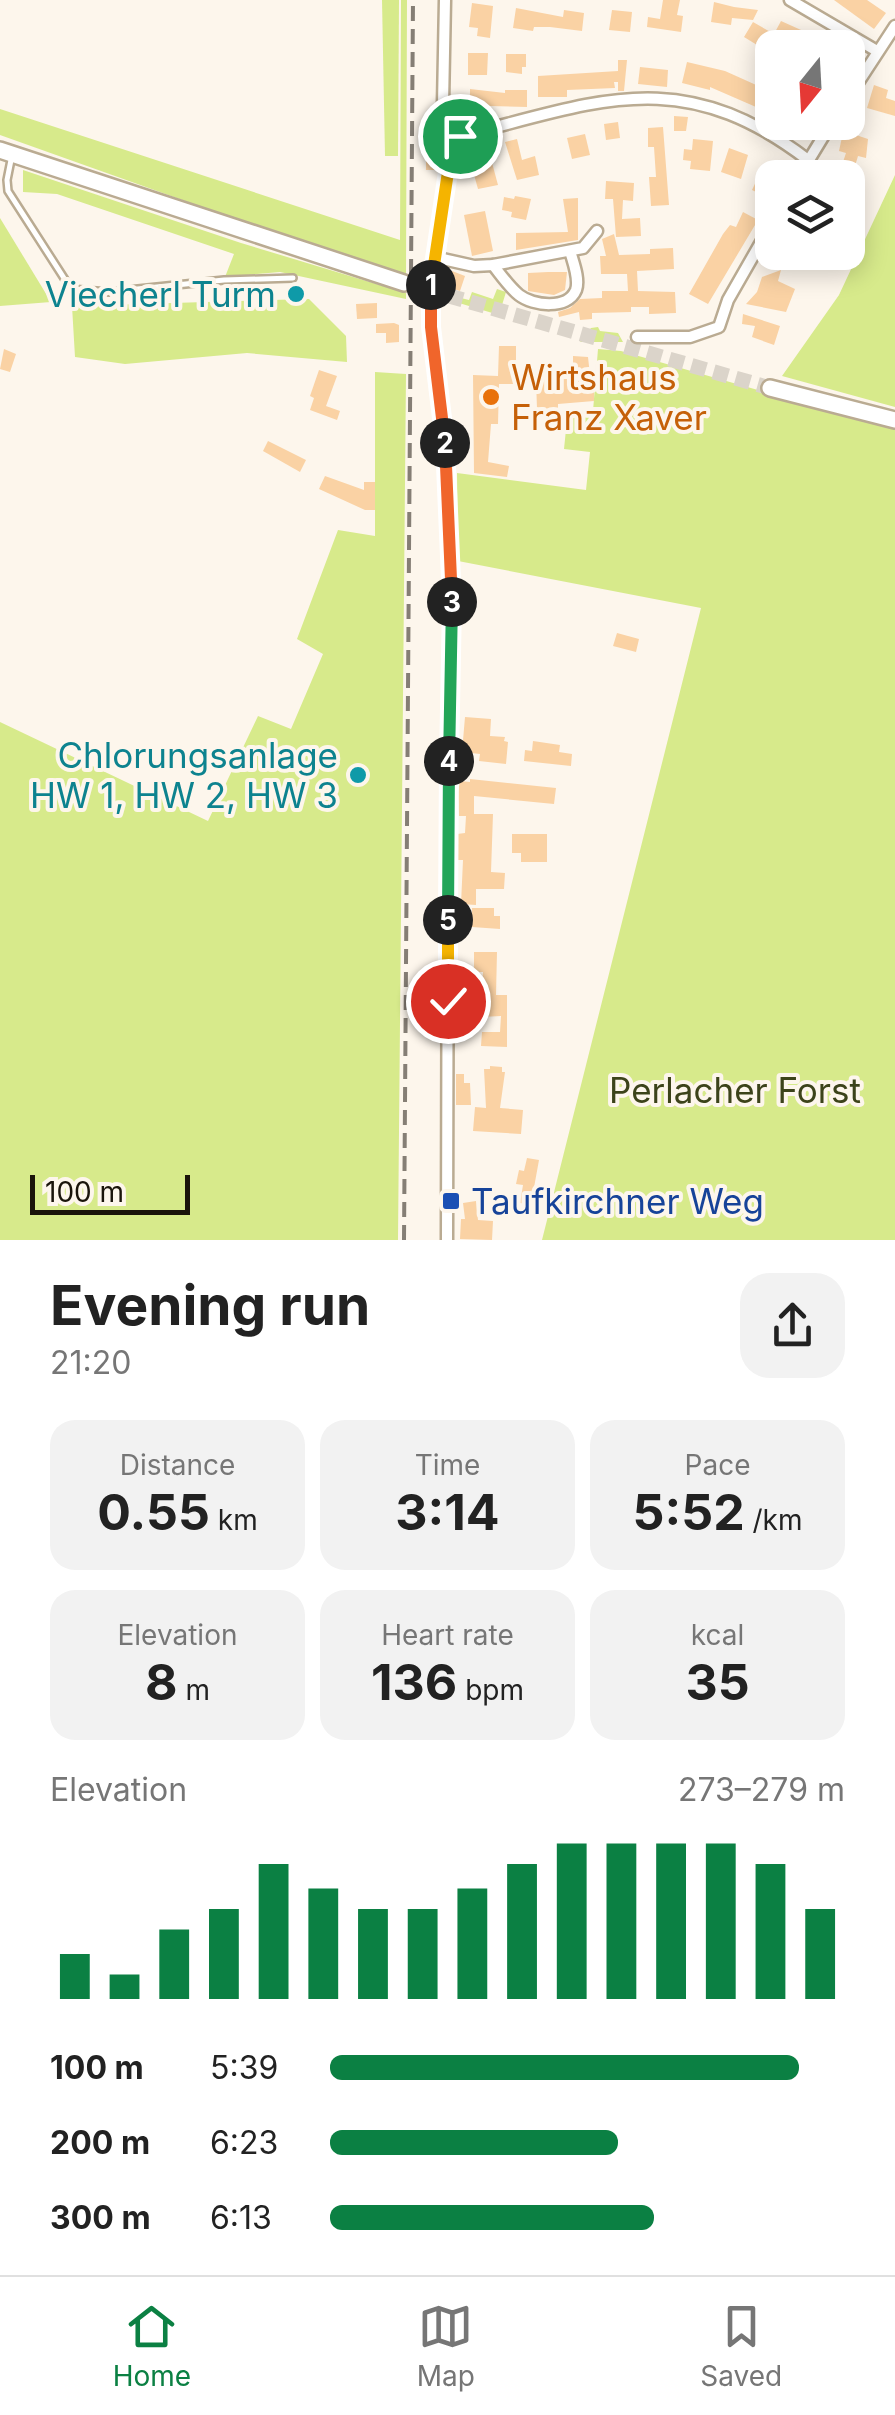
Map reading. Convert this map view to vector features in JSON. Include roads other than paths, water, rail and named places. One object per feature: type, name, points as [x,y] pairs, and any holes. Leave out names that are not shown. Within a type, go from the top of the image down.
[{"type":"main road","points":[[6,152],[404,283]]},
{"type":"main road","points":[[770,388],[895,420]]},
{"type":"street","points":[[445,0],[448,172],[434,257],[431,327],[445,440],[452,570],[446,1240]]},
{"type":"street","points":[[790,0],[877,51]]},
{"type":"street","points":[[865,70],[895,26]]},
{"type":"street","points":[[448,139],[610,99],[643,97],[727,111],[753,122],[808,160],[821,140]]},
{"type":"street","points":[[434,257],[474,266],[494,265],[583,248],[597,230]]},
{"type":"street","points":[[494,265],[522,297],[535,303],[566,301],[577,285],[570,251]]},
{"type":"street","points":[[638,337],[690,337],[720,327],[728,300],[755,253]]},
{"type":"lane","points":[[6,152],[8,192],[70,289],[109,292],[214,281],[294,278]]},
{"type":"tunnel","points":[[404,283],[770,388]]},
{"type":"railway","points":[[404,1240],[413,0]]},
{"type":"place","name":"Viecherl Turm","points":[[296,294]]},
{"type":"place","name":"Wirtshaus Franz Xaver","points":[[491,397]]},
{"type":"place","name":"Chlorungsanlage HW 1, HW 2, HW 3","points":[[358,775]]},
{"type":"place","name":"Taufkirchner Weg","points":[[451,1201]]},
{"type":"park label","name":"Perlacher Forst","points":[[735,1090]]}]
